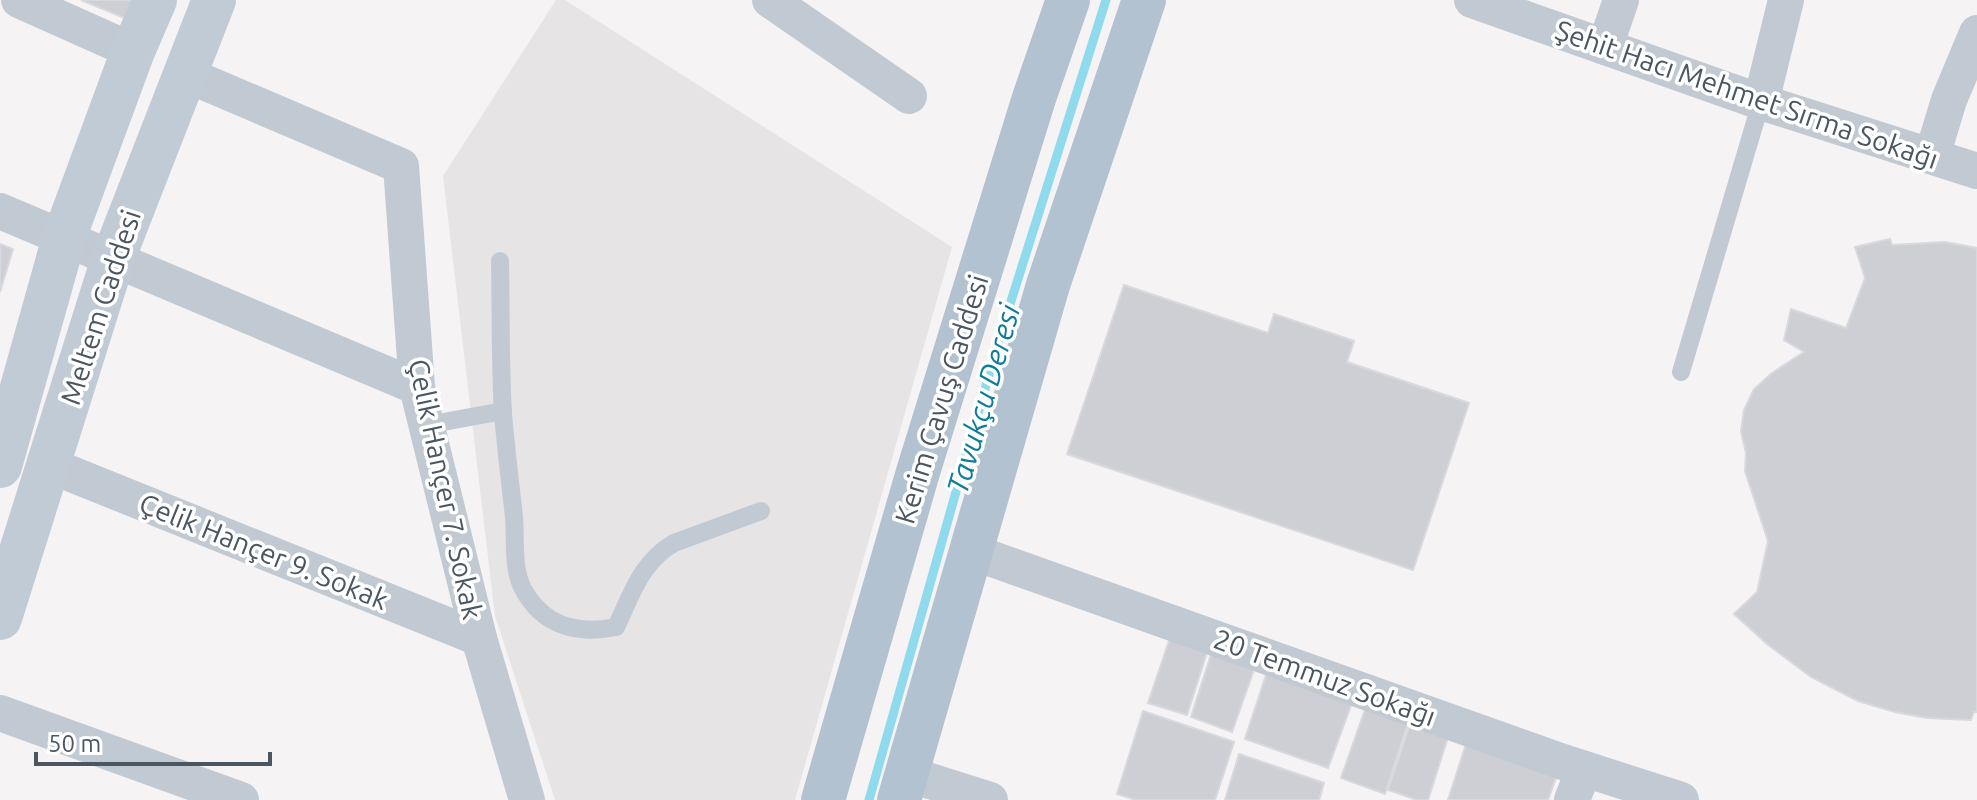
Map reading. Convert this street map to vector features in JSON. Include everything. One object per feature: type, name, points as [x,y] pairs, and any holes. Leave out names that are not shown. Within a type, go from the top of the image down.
[{"type":"main road","name":"Kerim Çavuş Caddesi","points":[[823,800],[932,427],[1034,98],[1068,0]]},
{"type":"main road","points":[[904,787],[1048,285],[1144,0]]},
{"type":"street","points":[[19,0],[133,51]]},
{"type":"street","points":[[2,453],[64,238],[155,0]]},
{"type":"street","name":"Meltem Caddesi","points":[[0,618],[113,259],[214,0]]},
{"type":"street","points":[[770,0],[909,96]]},
{"type":"street","name":"Şehit Hacı Mehmet Sırma Sokağı","points":[[1472,0],[1761,102],[1977,171]]},
{"type":"street","points":[[1605,47],[1621,0]]},
{"type":"street","points":[[1761,102],[1786,0]]},
{"type":"street","points":[[1932,156],[1949,100],[1977,33]]},
{"type":"street","name":"Çelik Hançer 7. Sokak","points":[[185,74],[401,166],[417,387],[479,638],[527,800]]},
{"type":"street","points":[[0,211],[417,387]]},
{"type":"street","name":"Çelik Hançer 9. Sokak","points":[[49,465],[479,638]]},
{"type":"street","name":"20 Temmuz Sokağı","points":[[970,551],[1578,784],[1681,800]]},
{"type":"street","points":[[0,713],[241,800]]},
{"type":"street","points":[[904,787],[990,800]]},
{"type":"lane","points":[[1681,372],[1761,102]]},
{"type":"lane","points":[[500,261],[503,411],[517,567],[521,586],[544,615],[560,625],[578,630],[597,631],[616,627],[643,571],[661,550],[761,511]]},
{"type":"lane","points":[[427,425],[503,411]]},
{"type":"shaded area","points":[[556,0],[565,0],[952,247],[795,800],[555,800],[495,616],[443,176]]},
{"type":"building","points":[[81,0],[143,0],[134,22]]},
{"type":"building","points":[[1890,239],[1892,245],[1945,242],[1977,248],[1977,712],[1971,720],[1927,718],[1858,701],[1811,677],[1734,614],[1757,592],[1768,541],[1745,471],[1746,453],[1741,431],[1744,410],[1754,389],[1804,352],[1784,340],[1791,309],[1846,328],[1865,278],[1855,247]]},
{"type":"building","points":[[0,244],[13,249],[0,292]]},
{"type":"building","points":[[1124,285],[1268,333],[1274,314],[1354,341],[1347,362],[1469,403],[1413,570],[1067,454]]},
{"type":"building","points":[[1172,632],[1209,646],[1187,715],[1148,703]]},
{"type":"building","points":[[1214,645],[1257,661],[1232,732],[1191,717]]},
{"type":"building","points":[[1268,669],[1353,700],[1328,768],[1245,739]]},
{"type":"building","points":[[1368,701],[1410,717],[1385,794],[1341,778]]},
{"type":"building","points":[[1143,711],[1234,742],[1215,800],[1136,800],[1117,794]]},
{"type":"building","points":[[1411,721],[1449,734],[1428,800],[1417,800],[1388,790]]},
{"type":"building","points":[[1469,735],[1559,769],[1548,800],[1448,800]]},
{"type":"building","points":[[1239,754],[1324,783],[1319,800],[1225,800]]},
{"type":"waterway","name":"Tavukçu Deresi","points":[[869,800],[1000,336],[1106,0]]}]
